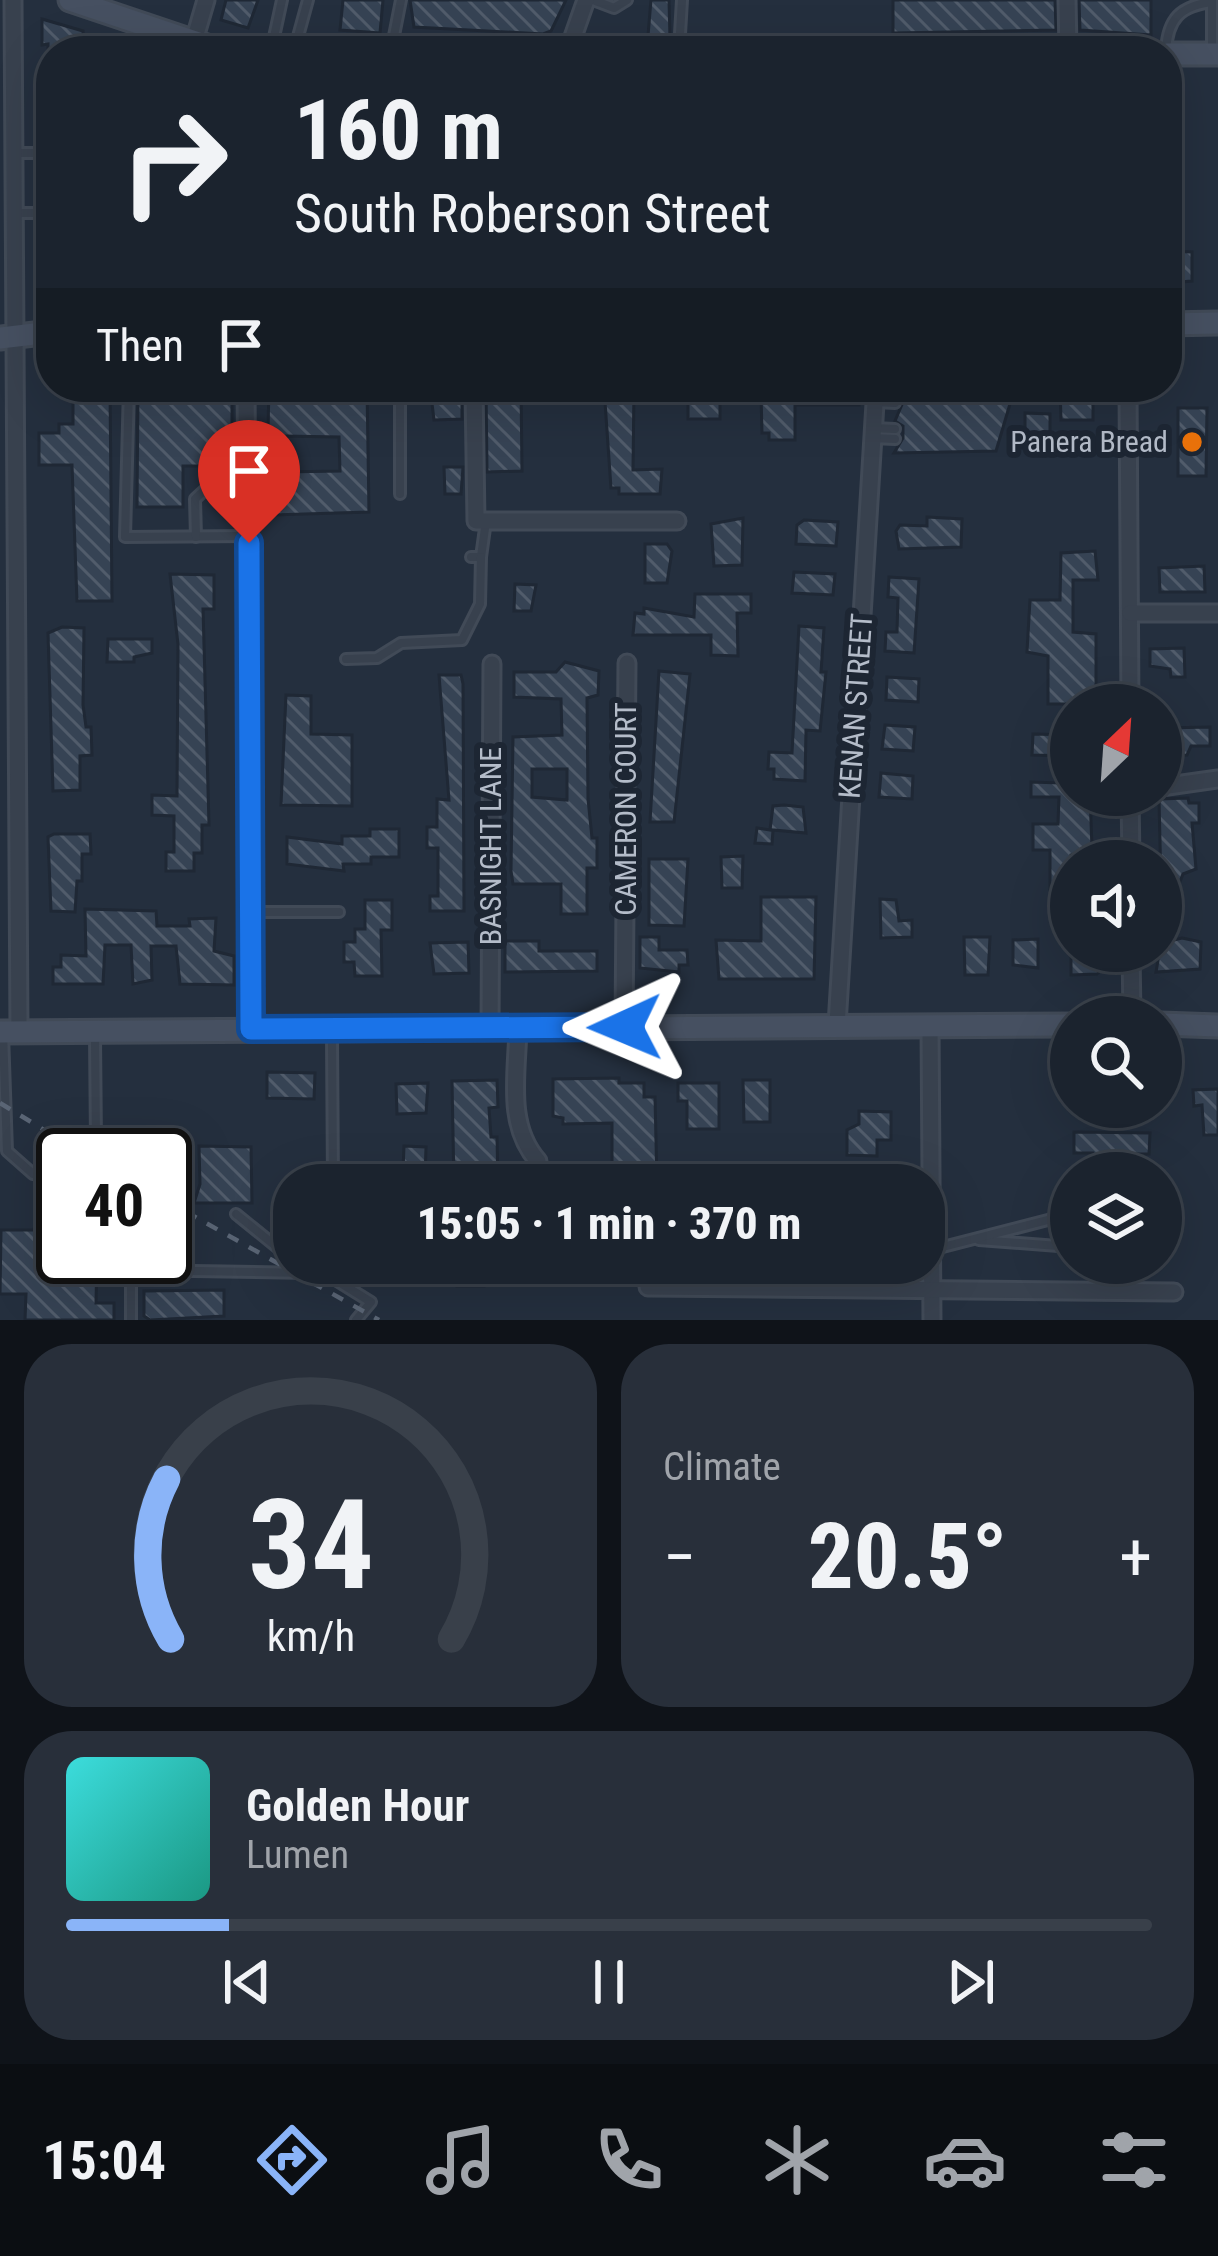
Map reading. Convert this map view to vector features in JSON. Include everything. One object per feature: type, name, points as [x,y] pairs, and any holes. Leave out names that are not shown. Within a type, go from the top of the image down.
[{"type":"street","points":[[13,0],[12,214],[5,332],[7,1032],[1050,1024]]},
{"type":"street","points":[[70,0],[179,36]]},
{"type":"street","points":[[195,36],[206,0]]},
{"type":"street","points":[[574,36],[589,0]]},
{"type":"street","points":[[1066,0],[1067,36]]},
{"type":"street","points":[[1182,53],[1215,54]]},
{"type":"street","points":[[1182,323],[1218,323]]},
{"type":"street","points":[[5,332],[36,332]]},
{"type":"street","points":[[246,402],[251,1029]]},
{"type":"street","points":[[475,402],[481,521],[677,521]]},
{"type":"street","name":"KENAN STREET","points":[[837,1025],[875,402]]},
{"type":"street","points":[[1128,402],[1130,684]]},
{"type":"street","points":[[1130,613],[1218,614]]},
{"type":"street","name":"CAMERON COURT","points":[[625,1027],[627,663]]},
{"type":"street","name":"BASNIGHT LANE","points":[[490,1028],[492,664]]},
{"type":"street","points":[[1182,784],[1218,779]]},
{"type":"street","points":[[1182,1025],[1218,1026]]},
{"type":"street","points":[[930,1027],[932,1164]]},
{"type":"street","points":[[518,1028],[517,1121],[520,1140],[538,1161]]},
{"type":"street","points":[[932,1320],[933,1284]]},
{"type":"street","points":[[648,1286],[1174,1292]]},
{"type":"lane","points":[[274,36],[282,0]]},
{"type":"lane","points":[[298,36],[308,0]]},
{"type":"lane","points":[[394,36],[400,0]]},
{"type":"lane","points":[[589,0],[614,8],[625,6],[627,0]]},
{"type":"lane","points":[[681,36],[682,0]]},
{"type":"lane","points":[[1168,36],[1171,20],[1181,11],[1212,1],[1215,54]]},
{"type":"lane","points":[[13,152],[36,153]]},
{"type":"lane","points":[[12,214],[36,213]]},
{"type":"lane","points":[[128,402],[124,537],[249,536]]},
{"type":"lane","points":[[400,402],[400,494]]},
{"type":"lane","points":[[873,433],[895,434]]},
{"type":"lane","points":[[196,536],[195,500],[208,487],[247,488]]},
{"type":"lane","points":[[346,659],[377,658],[401,643],[462,640],[480,604],[476,557],[481,521]]},
{"type":"lane","points":[[251,912],[339,912]]},
{"type":"lane","points":[[332,1028],[333,1164]]},
{"type":"lane","points":[[92,1128],[94,1030]]},
{"type":"lane","points":[[7,1032],[2,1114],[7,1151],[16,1165],[36,1174]]},
{"type":"lane","points":[[236,1214],[273,1244]]},
{"type":"lane","points":[[945,1246],[1050,1220]]},
{"type":"lane","points":[[972,1240],[1050,1246]]},
{"type":"lane","points":[[131,1320],[131,1270],[273,1272]]},
{"type":"lane","points":[[342,1284],[371,1302],[356,1320]]},
{"type":"building","points":[[226,0],[258,0],[248,28],[221,20]]},
{"type":"building","points":[[343,0],[383,0],[380,33],[340,30]]},
{"type":"building","points":[[410,0],[566,0],[551,31],[543,34],[414,27]]},
{"type":"building","points":[[651,0],[669,0],[670,36],[648,36]]},
{"type":"building","points":[[893,0],[1055,0],[1056,30],[893,33]]},
{"type":"building","points":[[1079,0],[1151,0],[1151,35],[1080,30]]},
{"type":"building","points":[[42,19],[83,31],[83,36],[42,36]]},
{"type":"building","points":[[1182,252],[1192,252],[1192,281],[1182,282]]},
{"type":"building","points":[[73,402],[110,402],[112,601],[77,601],[72,465],[39,465],[39,433],[59,433],[59,424],[73,424]]},
{"type":"building","points":[[138,402],[232,402],[232,466],[183,466],[183,507],[137,507]]},
{"type":"building","points":[[269,402],[367,402],[369,512],[272,515],[271,474],[267,474]],"holes":[[[282,436],[339,437],[340,471],[283,472]]]},
{"type":"building","points":[[432,402],[462,402],[462,419],[434,420]]},
{"type":"building","points":[[486,402],[521,402],[522,471],[487,472]]},
{"type":"building","points":[[605,402],[634,402],[633,470],[662,469],[660,494],[619,494],[619,488],[611,488]]},
{"type":"building","points":[[688,402],[720,402],[720,419],[688,419]]},
{"type":"building","points":[[761,402],[859,402],[795,405],[795,440],[769,440],[769,433],[762,433]]},
{"type":"building","points":[[903,402],[1011,402],[996,451],[894,453],[903,438],[903,426],[895,421]]},
{"type":"building","points":[[1060,402],[1093,402],[1093,420],[1061,420]]},
{"type":"building","name":"Panera Bread","points":[[1178,408],[1207,408],[1206,476],[1178,476]]},
{"type":"building","points":[[1025,413],[1050,414],[1050,443],[1025,446]]},
{"type":"building","points":[[444,467],[463,467],[461,494],[445,494]]},
{"type":"building","points":[[927,517],[962,519],[961,547],[899,549],[896,531],[900,525],[927,526]]},
{"type":"building","points":[[743,518],[742,565],[714,566],[711,524]]},
{"type":"building","points":[[804,520],[838,522],[836,546],[796,544],[797,525]]},
{"type":"building","points":[[645,544],[667,544],[672,551],[667,583],[645,583]]},
{"type":"building","points":[[1095,551],[1098,580],[1073,580],[1073,632],[1096,634],[1096,684],[1050,684],[1048,704],[1048,656],[1027,652],[1030,600],[1060,600],[1061,553]]},
{"type":"building","points":[[1204,566],[1205,592],[1160,592],[1159,568]]},
{"type":"building","points":[[794,572],[835,574],[833,595],[792,593]]},
{"type":"building","points":[[170,574],[214,575],[214,609],[203,609],[209,825],[202,825],[202,853],[194,853],[194,871],[166,871],[166,852],[174,852],[174,816],[152,815],[152,795],[177,796],[178,644]]},
{"type":"building","points":[[889,577],[919,579],[914,653],[885,651],[886,632],[897,632],[898,598],[888,597]]},
{"type":"building","points":[[515,584],[536,585],[531,611],[514,611]]},
{"type":"building","points":[[695,594],[751,594],[751,613],[737,613],[738,656],[711,655],[711,635],[633,635],[635,613],[644,614],[644,608],[694,617]]},
{"type":"building","points":[[799,626],[824,628],[821,672],[826,672],[820,731],[806,730],[805,781],[774,779],[774,769],[768,769],[769,752],[792,753]]},
{"type":"building","points":[[62,627],[84,628],[83,705],[86,727],[91,727],[92,755],[80,756],[80,790],[53,791],[48,633]]},
{"type":"building","points":[[108,639],[152,639],[152,653],[134,657],[134,662],[107,662]]},
{"type":"building","points":[[1184,648],[1185,677],[1171,677],[1170,669],[1150,666],[1150,649]]},
{"type":"building","points":[[565,662],[599,671],[598,695],[587,698],[588,799],[592,838],[597,838],[597,868],[587,868],[587,914],[561,914],[561,884],[513,884],[511,871],[513,737],[562,735],[561,699],[514,697],[514,672],[556,672]],"holes":[[[532,769],[567,769],[567,800],[532,797]]]},
{"type":"building","points":[[659,671],[690,674],[674,822],[650,822]]},
{"type":"building","points":[[439,675],[461,675],[463,684],[464,911],[430,911],[430,896],[438,896],[438,848],[427,848],[427,827],[437,827],[437,799],[449,800]]},
{"type":"building","points":[[887,677],[919,679],[918,702],[886,700]]},
{"type":"building","points":[[286,695],[311,696],[311,734],[352,735],[352,806],[281,805]]},
{"type":"building","points":[[885,725],[915,727],[913,751],[882,749]]},
{"type":"building","points":[[1210,727],[1210,746],[1191,746],[1182,755],[1182,728]]},
{"type":"building","points":[[1033,734],[1050,734],[1050,755],[1032,755]]},
{"type":"building","points":[[881,773],[913,776],[912,799],[879,797]]},
{"type":"building","points":[[1031,782],[1050,783],[1050,797],[1031,797]]},
{"type":"building","points":[[1182,798],[1199,803],[1199,823],[1192,823],[1196,869],[1182,876],[1182,840],[1160,840],[1159,816],[1182,816]]},
{"type":"building","points":[[773,806],[803,807],[806,833],[773,830],[772,844],[755,843],[757,828],[770,830]]},
{"type":"building","points":[[1058,816],[1091,816],[1092,840],[1050,840],[1050,850],[1033,850],[1033,824],[1058,824]]},
{"type":"building","points":[[370,829],[399,829],[399,857],[343,864],[344,871],[287,864],[287,837],[342,844],[342,836],[370,836]]},
{"type":"building","points":[[90,834],[91,854],[82,854],[75,912],[51,911],[48,837]]},
{"type":"building","points":[[743,856],[742,888],[722,888],[721,857]]},
{"type":"building","points":[[649,859],[688,859],[684,926],[649,925]]},
{"type":"building","points":[[761,897],[816,897],[814,979],[719,979],[716,940],[761,941]]},
{"type":"building","points":[[880,899],[896,900],[899,921],[912,920],[912,937],[881,938]]},
{"type":"building","points":[[365,900],[392,900],[392,930],[381,930],[382,976],[355,976],[354,962],[344,962],[344,942],[355,942],[355,929],[365,929]]},
{"type":"building","points":[[85,909],[156,911],[157,926],[190,926],[189,919],[216,918],[214,951],[234,956],[234,985],[180,984],[176,946],[151,946],[152,980],[133,984],[131,945],[105,945],[103,984],[53,984],[53,967],[61,967],[61,955],[86,956]]},
{"type":"building","points":[[640,937],[659,937],[659,950],[687,950],[688,965],[679,965],[679,972],[640,968]]},
{"type":"building","points":[[964,937],[990,937],[988,975],[965,975]]},
{"type":"building","points":[[1182,938],[1201,942],[1200,969],[1182,970]]},
{"type":"building","points":[[1038,939],[1038,968],[1013,965],[1013,940]]},
{"type":"building","points":[[505,941],[539,941],[539,951],[597,951],[597,971],[505,972]]},
{"type":"building","points":[[468,942],[469,973],[434,974],[430,943]]},
{"type":"building","points":[[267,1072],[315,1073],[314,1099],[267,1098]]},
{"type":"building","points":[[619,1078],[619,1083],[644,1083],[644,1097],[655,1097],[657,1164],[612,1164],[612,1123],[563,1124],[563,1118],[553,1116],[553,1079]]},
{"type":"building","points":[[497,1080],[498,1107],[489,1108],[498,1164],[454,1164],[452,1081]]},
{"type":"building","points":[[743,1080],[770,1080],[770,1122],[744,1122]]},
{"type":"building","points":[[428,1083],[426,1113],[397,1114],[396,1084]]},
{"type":"building","points":[[678,1083],[719,1083],[719,1129],[687,1129],[687,1101],[678,1101]]},
{"type":"building","points":[[1218,1089],[1218,1135],[1204,1135],[1202,1105],[1194,1106],[1193,1090]]},
{"type":"building","points":[[859,1111],[891,1112],[891,1140],[877,1140],[877,1156],[847,1155],[847,1130],[859,1124]]},
{"type":"building","points":[[1074,1132],[1150,1133],[1149,1152],[1074,1152]]},
{"type":"building","points":[[199,1146],[251,1147],[252,1203],[194,1203],[200,1184]]},
{"type":"building","points":[[404,1146],[426,1147],[425,1164],[403,1164]]},
{"type":"building","points":[[36,1218],[36,1284],[96,1284],[96,1303],[114,1303],[114,1320],[25,1320],[26,1294],[0,1294],[1,1230],[34,1230]]},
{"type":"building","points":[[224,1290],[224,1316],[150,1320],[144,1316],[144,1291]]},
{"type":"railway","points":[[0,1103],[41,1128]]},
{"type":"railway","points":[[192,1215],[379,1320]]},
{"type":"place","name":"Panera Bread","points":[[1192,442]]},
{"type":"route","points":[[249,543],[251,1029],[625,1027]]}]
